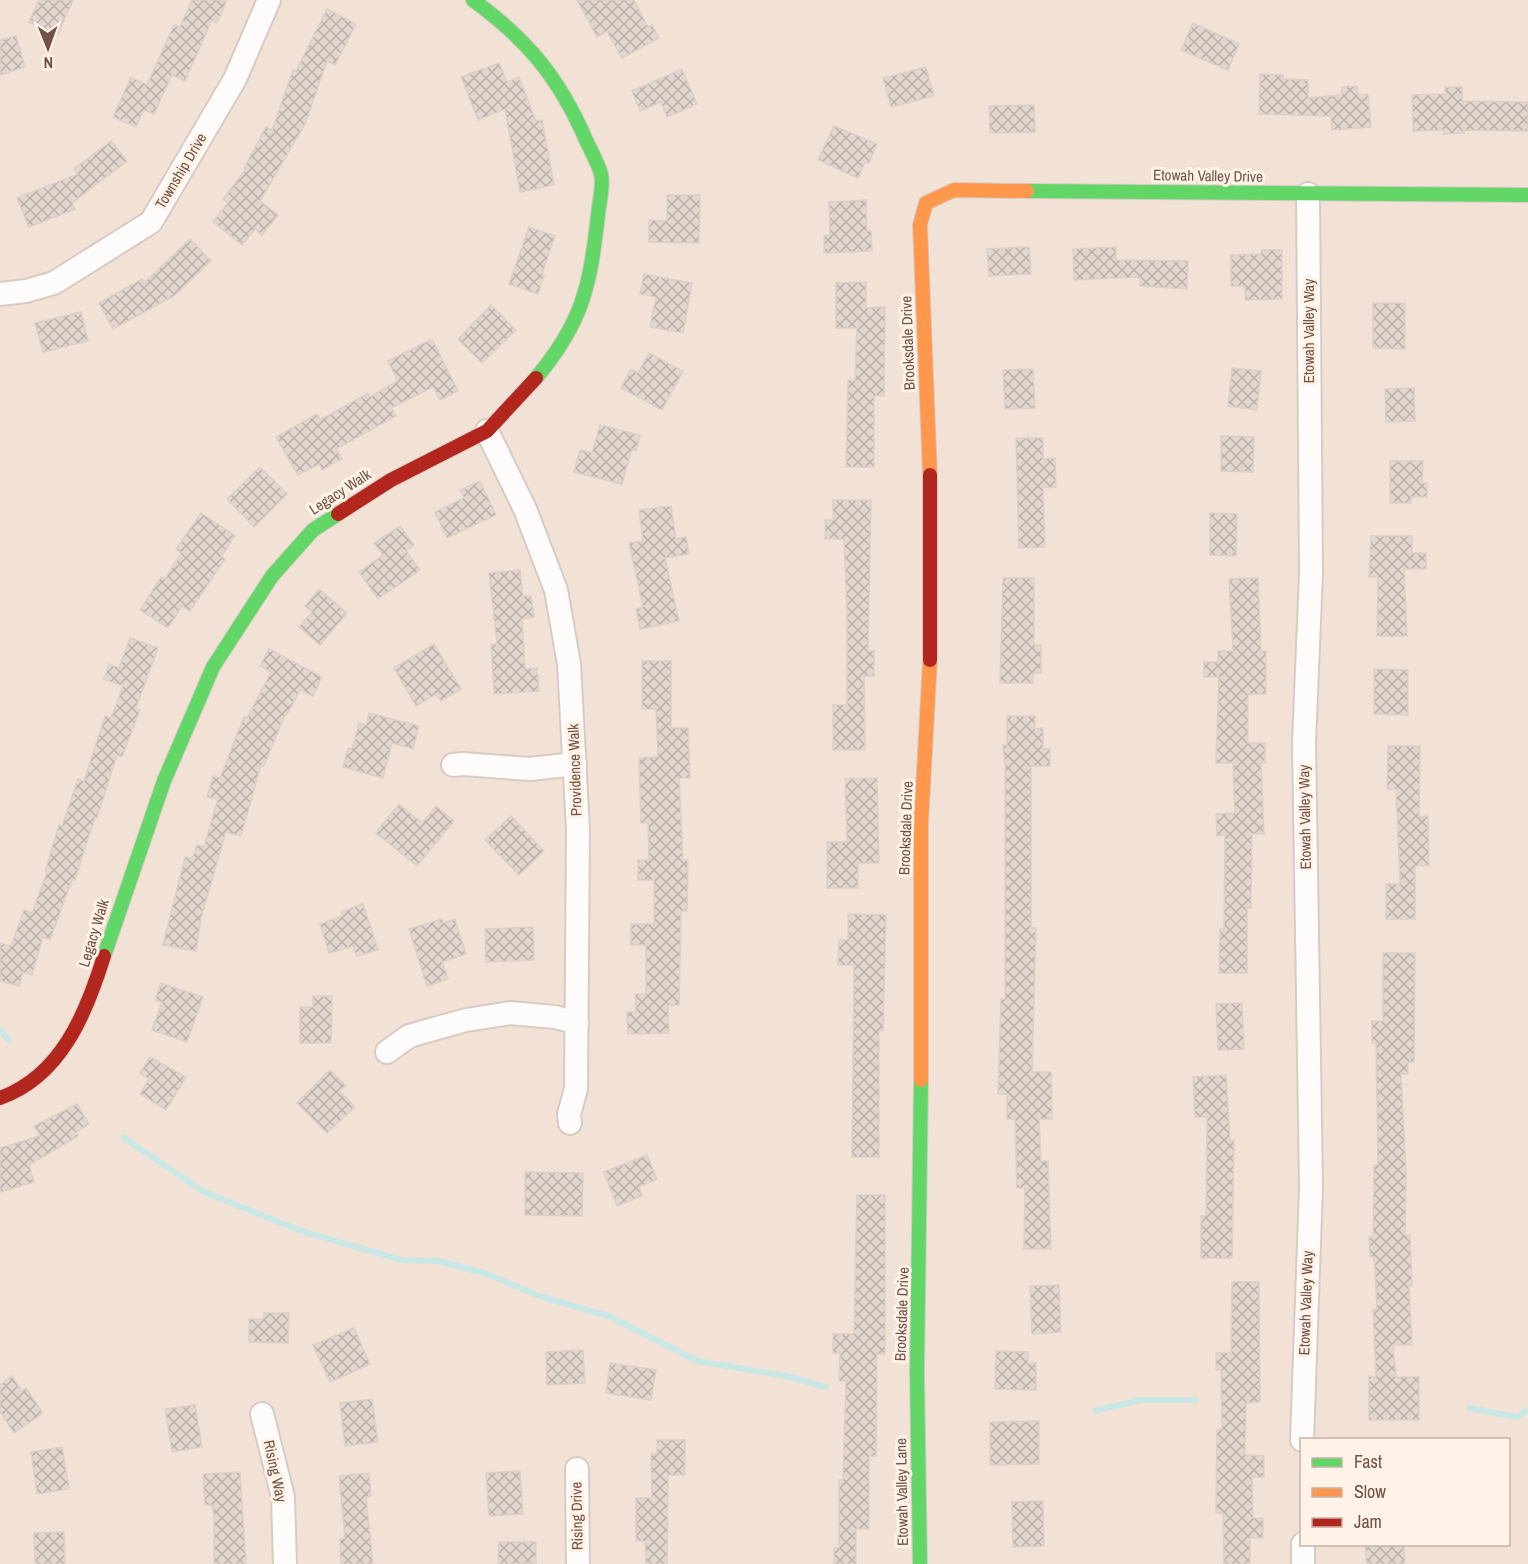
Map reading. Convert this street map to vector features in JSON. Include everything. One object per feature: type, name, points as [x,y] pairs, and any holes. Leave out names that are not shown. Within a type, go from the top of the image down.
[{"type":"street","name":"Township Drive","points":[[0,294],[26,291],[54,283],[151,222],[235,80],[268,0]]},
{"type":"street","name":"Legacy Walk","points":[[0,1098],[20,1091],[44,1073],[77,1027],[90,1002],[127,884],[164,781],[204,688],[213,668],[272,576],[313,530],[391,480],[487,431],[515,404],[560,350],[574,326],[591,270],[602,176],[575,115],[545,65],[505,23],[473,0]]},
{"type":"street","name":"Etowah Valley Drive","points":[[920,238],[920,225],[926,204],[954,190],[1528,195]]},
{"type":"street","name":"Etowah Valley Way","points":[[1302,1438],[1311,1187],[1304,743],[1311,573],[1308,194]]},
{"type":"street","name":"Brooksdale Drive","points":[[917,1419],[921,1226],[921,824],[930,681],[931,503],[920,238]]},
{"type":"street","name":"Providence Walk","points":[[487,431],[525,509],[556,590],[569,664],[578,830],[576,1089],[569,1114],[570,1123]]},
{"type":"street","points":[[453,765],[530,768],[575,764]]},
{"type":"street","points":[[387,1052],[409,1036],[466,1020],[510,1013],[555,1017],[577,1023]]},
{"type":"street","name":"Rising Way","points":[[262,1414],[283,1497],[285,1564]]},
{"type":"street","name":"Etowah Valley Lane","points":[[917,1419],[920,1564]]},
{"type":"street","name":"Rising Drive","points":[[577,1469],[578,1564]]},
{"type":"street","points":[[1303,1546],[1303,1564]]},
{"type":"shaded area","points":[[0,0],[1528,0],[1528,1564],[0,1564]]},
{"type":"building","points":[[39,0],[73,0],[58,34],[29,22]]},
{"type":"building","points":[[192,0],[227,0],[217,23],[212,20],[185,81],[172,75],[154,114],[144,110],[136,127],[113,117],[131,77],[147,85],[174,25],[180,27]]},
{"type":"building","points":[[577,0],[634,0],[648,27],[652,25],[659,38],[622,58],[607,31],[597,37]]},
{"type":"building","points":[[327,9],[356,24],[335,65],[327,61],[305,124],[260,201],[278,215],[262,235],[255,229],[242,245],[213,222],[228,203],[223,199],[246,169],[244,168],[266,127],[272,130],[293,70],[296,71]]},
{"type":"building","points":[[1193,23],[1239,44],[1228,70],[1181,50]]},
{"type":"building","points":[[16,36],[25,67],[0,75],[0,40]]},
{"type":"building","points":[[499,63],[507,82],[519,77],[536,121],[542,120],[554,185],[520,192],[505,109],[478,120],[461,77]]},
{"type":"building","points":[[926,67],[934,96],[891,107],[883,78]]},
{"type":"building","points":[[682,69],[697,104],[667,117],[661,102],[640,111],[632,91]]},
{"type":"building","points":[[1260,74],[1283,75],[1283,79],[1308,80],[1308,98],[1342,95],[1342,87],[1357,86],[1358,95],[1368,94],[1371,127],[1332,130],[1331,116],[1259,114]]},
{"type":"building","points":[[1445,87],[1462,87],[1462,101],[1528,102],[1528,131],[1463,130],[1464,133],[1443,134],[1443,130],[1413,131],[1412,95],[1445,94]]},
{"type":"building","points":[[1034,105],[1035,132],[990,133],[989,106]]},
{"type":"building","points":[[834,126],[877,144],[869,163],[865,162],[858,178],[818,160]]},
{"type":"building","points":[[111,141],[127,161],[72,203],[75,209],[29,227],[17,198],[78,174],[74,169]]},
{"type":"building","points":[[667,195],[700,195],[699,243],[649,242],[649,220],[667,221]]},
{"type":"building","points":[[866,200],[867,231],[871,231],[872,251],[824,253],[824,236],[830,235],[829,202]]},
{"type":"building","points":[[529,227],[555,236],[538,294],[509,284]]},
{"type":"building","points":[[190,239],[211,261],[174,296],[113,329],[99,303],[142,279],[144,283]]},
{"type":"building","points":[[1029,247],[1031,274],[989,276],[987,249]]},
{"type":"building","points":[[1116,247],[1116,260],[1188,261],[1187,289],[1140,286],[1140,277],[1074,280],[1073,249]]},
{"type":"building","points":[[1261,250],[1282,250],[1282,299],[1245,300],[1245,286],[1231,286],[1231,255],[1261,254]]},
{"type":"building","points":[[644,274],[692,283],[683,333],[650,327],[656,297],[640,294]]},
{"type":"building","points":[[866,282],[866,308],[885,307],[884,396],[874,396],[874,467],[846,467],[848,380],[855,381],[857,328],[836,328],[836,283]]},
{"type":"building","points":[[1373,303],[1405,303],[1405,349],[1373,348]]},
{"type":"building","points":[[491,305],[516,330],[482,363],[458,339]]},
{"type":"building","points":[[81,312],[88,341],[43,352],[35,323]]},
{"type":"building","points":[[432,339],[458,391],[440,400],[433,387],[391,408],[396,416],[336,449],[342,459],[322,470],[319,464],[298,475],[276,437],[317,414],[320,420],[368,393],[370,397],[398,381],[388,361]]},
{"type":"building","points":[[649,353],[683,371],[662,410],[621,388],[631,369],[638,373]]},
{"type":"building","points":[[1232,368],[1261,371],[1257,410],[1228,406]]},
{"type":"building","points":[[1033,369],[1035,408],[1005,409],[1003,370]]},
{"type":"building","points":[[1414,388],[1415,421],[1386,422],[1385,389]]},
{"type":"building","points":[[600,425],[640,435],[636,451],[632,449],[622,484],[574,472],[580,450],[592,453]]},
{"type":"building","points":[[1221,436],[1254,437],[1253,472],[1221,471]]},
{"type":"building","points":[[1016,438],[1043,438],[1043,459],[1055,458],[1056,487],[1043,488],[1045,547],[1019,548]]},
{"type":"building","points":[[1390,461],[1423,461],[1422,483],[1427,483],[1427,497],[1411,497],[1411,503],[1390,503]]},
{"type":"building","points":[[260,467],[287,494],[254,527],[227,499]]},
{"type":"building","points":[[480,481],[496,515],[447,538],[435,512],[464,498],[460,490]]},
{"type":"building","points":[[833,500],[871,500],[868,651],[874,651],[874,676],[864,676],[865,750],[833,750],[833,705],[847,705],[847,611],[844,539],[825,539],[825,520],[833,520]]},
{"type":"building","points":[[671,506],[676,539],[686,537],[689,554],[665,558],[679,621],[640,629],[636,609],[643,607],[629,543],[643,541],[639,510]]},
{"type":"building","points":[[201,513],[235,536],[221,557],[225,559],[190,611],[182,606],[168,628],[140,610],[161,577],[165,579],[181,553],[176,549]]},
{"type":"building","points":[[1210,513],[1237,514],[1236,556],[1210,555]]},
{"type":"building","points":[[400,526],[414,545],[406,551],[420,570],[378,599],[359,572],[383,555],[374,543]]},
{"type":"building","points":[[1371,536],[1412,536],[1412,553],[1426,553],[1426,569],[1404,569],[1407,636],[1377,636],[1378,577],[1369,577]]},
{"type":"building","points":[[520,570],[523,596],[531,596],[534,617],[522,619],[525,669],[537,668],[539,691],[494,694],[491,644],[497,644],[489,573]]},
{"type":"building","points":[[1003,578],[1034,578],[1034,645],[1041,645],[1041,673],[1033,673],[1033,683],[1000,683]]},
{"type":"building","points":[[1258,578],[1261,651],[1266,651],[1266,694],[1248,694],[1248,743],[1265,743],[1265,763],[1261,763],[1264,834],[1252,834],[1251,908],[1247,908],[1247,973],[1219,973],[1220,929],[1224,929],[1225,835],[1217,836],[1216,814],[1235,813],[1233,763],[1216,763],[1219,677],[1204,677],[1204,662],[1218,662],[1218,651],[1233,651],[1229,579]]},
{"type":"building","points":[[319,589],[347,613],[320,645],[299,627],[312,612],[305,606]]},
{"type":"building","points":[[130,638],[158,648],[136,708],[140,710],[122,757],[117,755],[75,880],[72,880],[50,940],[43,937],[32,975],[23,972],[19,986],[0,981],[0,943],[11,946],[24,910],[32,913],[47,872],[45,871],[59,825],[62,826],[78,779],[84,781],[105,716],[111,718],[123,686],[104,679],[109,664],[119,668]]},
{"type":"building","points":[[434,644],[461,689],[441,701],[436,694],[416,706],[394,668]]},
{"type":"building","points":[[269,649],[322,677],[313,696],[300,690],[287,715],[285,714],[264,766],[261,765],[241,836],[226,832],[201,918],[196,951],[163,945],[185,857],[192,859],[197,845],[204,847],[218,799],[207,797],[213,776],[220,778],[244,717],[247,718],[271,672],[260,666]]},
{"type":"building","points":[[642,661],[671,661],[671,728],[688,728],[690,778],[679,778],[683,860],[688,860],[687,911],[681,911],[679,1005],[668,1005],[669,1033],[628,1034],[627,1012],[636,1012],[635,994],[646,994],[646,945],[631,945],[631,924],[654,924],[654,880],[638,880],[638,860],[649,860],[648,823],[641,823],[639,758],[658,757],[656,709],[642,709]]},
{"type":"building","points":[[1374,669],[1408,670],[1408,715],[1374,714]]},
{"type":"building","points":[[369,713],[419,726],[413,749],[392,743],[383,778],[343,767],[348,748],[352,749],[359,723],[366,725]]},
{"type":"building","points":[[1007,716],[1035,716],[1035,729],[1043,728],[1043,749],[1050,749],[1050,766],[1031,766],[1031,928],[1036,928],[1032,1072],[1051,1072],[1052,1119],[1039,1119],[1041,1161],[1048,1161],[1051,1249],[1024,1249],[1025,1188],[1017,1188],[1015,1119],[1007,1119],[1007,1094],[998,1094],[1001,999],[1005,999],[1005,766],[1003,745],[1007,745]]},
{"type":"building","points":[[1388,746],[1420,746],[1419,817],[1428,816],[1429,865],[1415,866],[1415,919],[1386,919],[1386,884],[1400,884],[1396,789],[1387,789]]},
{"type":"building","points":[[877,778],[879,863],[858,863],[858,888],[827,888],[827,842],[847,842],[845,779]]},
{"type":"building","points":[[399,804],[422,823],[436,806],[454,821],[417,866],[376,833]]},
{"type":"building","points":[[511,816],[544,851],[519,875],[485,840]]},
{"type":"building","points":[[363,904],[378,950],[357,956],[353,946],[329,953],[320,924],[342,916],[341,912]]},
{"type":"building","points":[[848,914],[886,915],[883,1031],[879,1031],[879,1157],[852,1157],[854,965],[838,965],[839,940],[848,940]]},
{"type":"building","points":[[442,919],[443,923],[455,919],[466,954],[442,962],[448,979],[427,986],[409,929]]},
{"type":"building","points":[[533,927],[534,960],[486,962],[485,929]]},
{"type":"building","points":[[1383,953],[1415,953],[1414,1062],[1408,1062],[1408,1074],[1401,1074],[1406,1171],[1405,1235],[1410,1235],[1412,1286],[1409,1286],[1412,1345],[1393,1345],[1396,1377],[1419,1377],[1419,1420],[1369,1420],[1369,1376],[1376,1377],[1373,1309],[1377,1309],[1374,1257],[1370,1257],[1369,1237],[1373,1237],[1374,1165],[1378,1165],[1376,1043],[1372,1043],[1372,1021],[1383,1021]]},
{"type":"building","points":[[161,983],[203,997],[187,1042],[152,1030],[162,1002],[155,1000]]},
{"type":"building","points":[[313,996],[332,996],[331,1043],[300,1043],[300,1007],[313,1007]]},
{"type":"building","points":[[1242,1003],[1244,1049],[1218,1050],[1216,1004]]},
{"type":"building","points":[[150,1057],[186,1077],[166,1110],[140,1094],[149,1079],[140,1073]]},
{"type":"building","points":[[330,1070],[346,1086],[339,1091],[355,1107],[327,1133],[297,1103]]},
{"type":"building","points":[[1226,1075],[1230,1140],[1234,1140],[1232,1258],[1201,1258],[1201,1216],[1206,1216],[1207,1117],[1195,1117],[1193,1077]]},
{"type":"building","points":[[77,1104],[89,1124],[76,1132],[78,1136],[29,1165],[34,1182],[0,1192],[0,1148],[40,1136],[34,1126]]},
{"type":"building","points":[[647,1155],[657,1179],[639,1187],[642,1196],[617,1206],[604,1172]]},
{"type":"building","points":[[525,1172],[583,1173],[582,1216],[525,1215]]},
{"type":"building","points":[[857,1195],[885,1195],[885,1354],[877,1354],[876,1456],[869,1456],[869,1529],[856,1529],[856,1564],[834,1564],[834,1548],[839,1548],[839,1480],[843,1480],[846,1381],[839,1381],[840,1353],[833,1353],[833,1334],[854,1334]]},
{"type":"building","points":[[1232,1282],[1259,1282],[1260,1402],[1246,1403],[1245,1455],[1264,1456],[1264,1477],[1252,1477],[1253,1518],[1263,1518],[1263,1538],[1250,1538],[1250,1564],[1224,1564],[1223,1513],[1216,1513],[1217,1429],[1222,1429],[1221,1370],[1216,1370],[1216,1353],[1231,1353]]},
{"type":"building","points":[[1059,1285],[1061,1332],[1032,1334],[1030,1286]]},
{"type":"building","points":[[264,1313],[289,1313],[288,1343],[249,1342],[249,1319],[263,1319]]},
{"type":"building","points":[[354,1328],[370,1364],[330,1382],[313,1345]]},
{"type":"building","points":[[583,1350],[585,1383],[547,1385],[546,1352]]},
{"type":"building","points":[[996,1351],[1028,1352],[1028,1363],[1036,1363],[1036,1390],[995,1389]]},
{"type":"building","points":[[610,1363],[656,1370],[651,1400],[606,1393]]},
{"type":"building","points":[[12,1376],[22,1391],[26,1388],[43,1413],[14,1433],[0,1412],[0,1385]]},
{"type":"building","points":[[372,1399],[378,1442],[345,1446],[340,1403]]},
{"type":"building","points":[[195,1405],[202,1447],[172,1452],[165,1409]]},
{"type":"building","points":[[1039,1421],[1039,1464],[990,1465],[990,1422]]},
{"type":"building","points":[[657,1440],[685,1440],[685,1475],[668,1475],[667,1564],[646,1564],[645,1541],[636,1541],[636,1498],[652,1498],[651,1454],[657,1454]]},
{"type":"building","points":[[62,1447],[69,1489],[37,1494],[31,1452]]},
{"type":"building","points":[[520,1471],[523,1514],[489,1516],[486,1473]]},
{"type":"building","points":[[240,1472],[246,1564],[214,1564],[214,1516],[212,1505],[205,1505],[203,1474]]},
{"type":"building","points":[[369,1473],[371,1496],[366,1497],[373,1564],[341,1564],[340,1539],[345,1538],[339,1476]]},
{"type":"building","points":[[1043,1501],[1044,1546],[1013,1547],[1012,1502]]},
{"type":"building","points":[[64,1532],[65,1564],[35,1564],[34,1533]]},
{"type":"building","points":[[499,1542],[536,1542],[536,1563],[498,1564]]},
{"type":"building","points":[[1404,1546],[1405,1564],[1367,1564],[1365,1547]]},
{"type":"waterway","points":[[0,1030],[9,1040]]},
{"type":"waterway","points":[[124,1138],[204,1192],[304,1232],[402,1260],[438,1261],[484,1273],[542,1297],[609,1316],[697,1361],[786,1376],[826,1387]]},
{"type":"waterway","points":[[1095,1411],[1141,1400],[1196,1400]]},
{"type":"waterway","points":[[1469,1408],[1517,1417],[1528,1410]]},
{"type":"traffic: fast","points":[[473,0],[510,30],[553,79],[576,118],[602,178],[592,263],[582,302],[564,339],[536,378]]},
{"type":"traffic: fast","points":[[1027,191],[1528,195]]},
{"type":"traffic: fast","points":[[104,956],[164,781],[213,667],[272,576],[313,530],[338,514]]},
{"type":"traffic: fast","points":[[920,1564],[917,1373],[921,1080]]},
{"type":"traffic: slow","points":[[930,475],[920,225],[926,203],[954,190],[1027,191]]},
{"type":"traffic: slow","points":[[921,1080],[921,824],[930,660]]},
{"type":"traffic: jam","points":[[338,514],[391,480],[487,431],[536,378]]},
{"type":"traffic: jam","points":[[930,475],[930,660]]},
{"type":"traffic: jam","points":[[0,1098],[21,1088],[55,1059],[79,1021],[89,1000],[104,956]]}]
